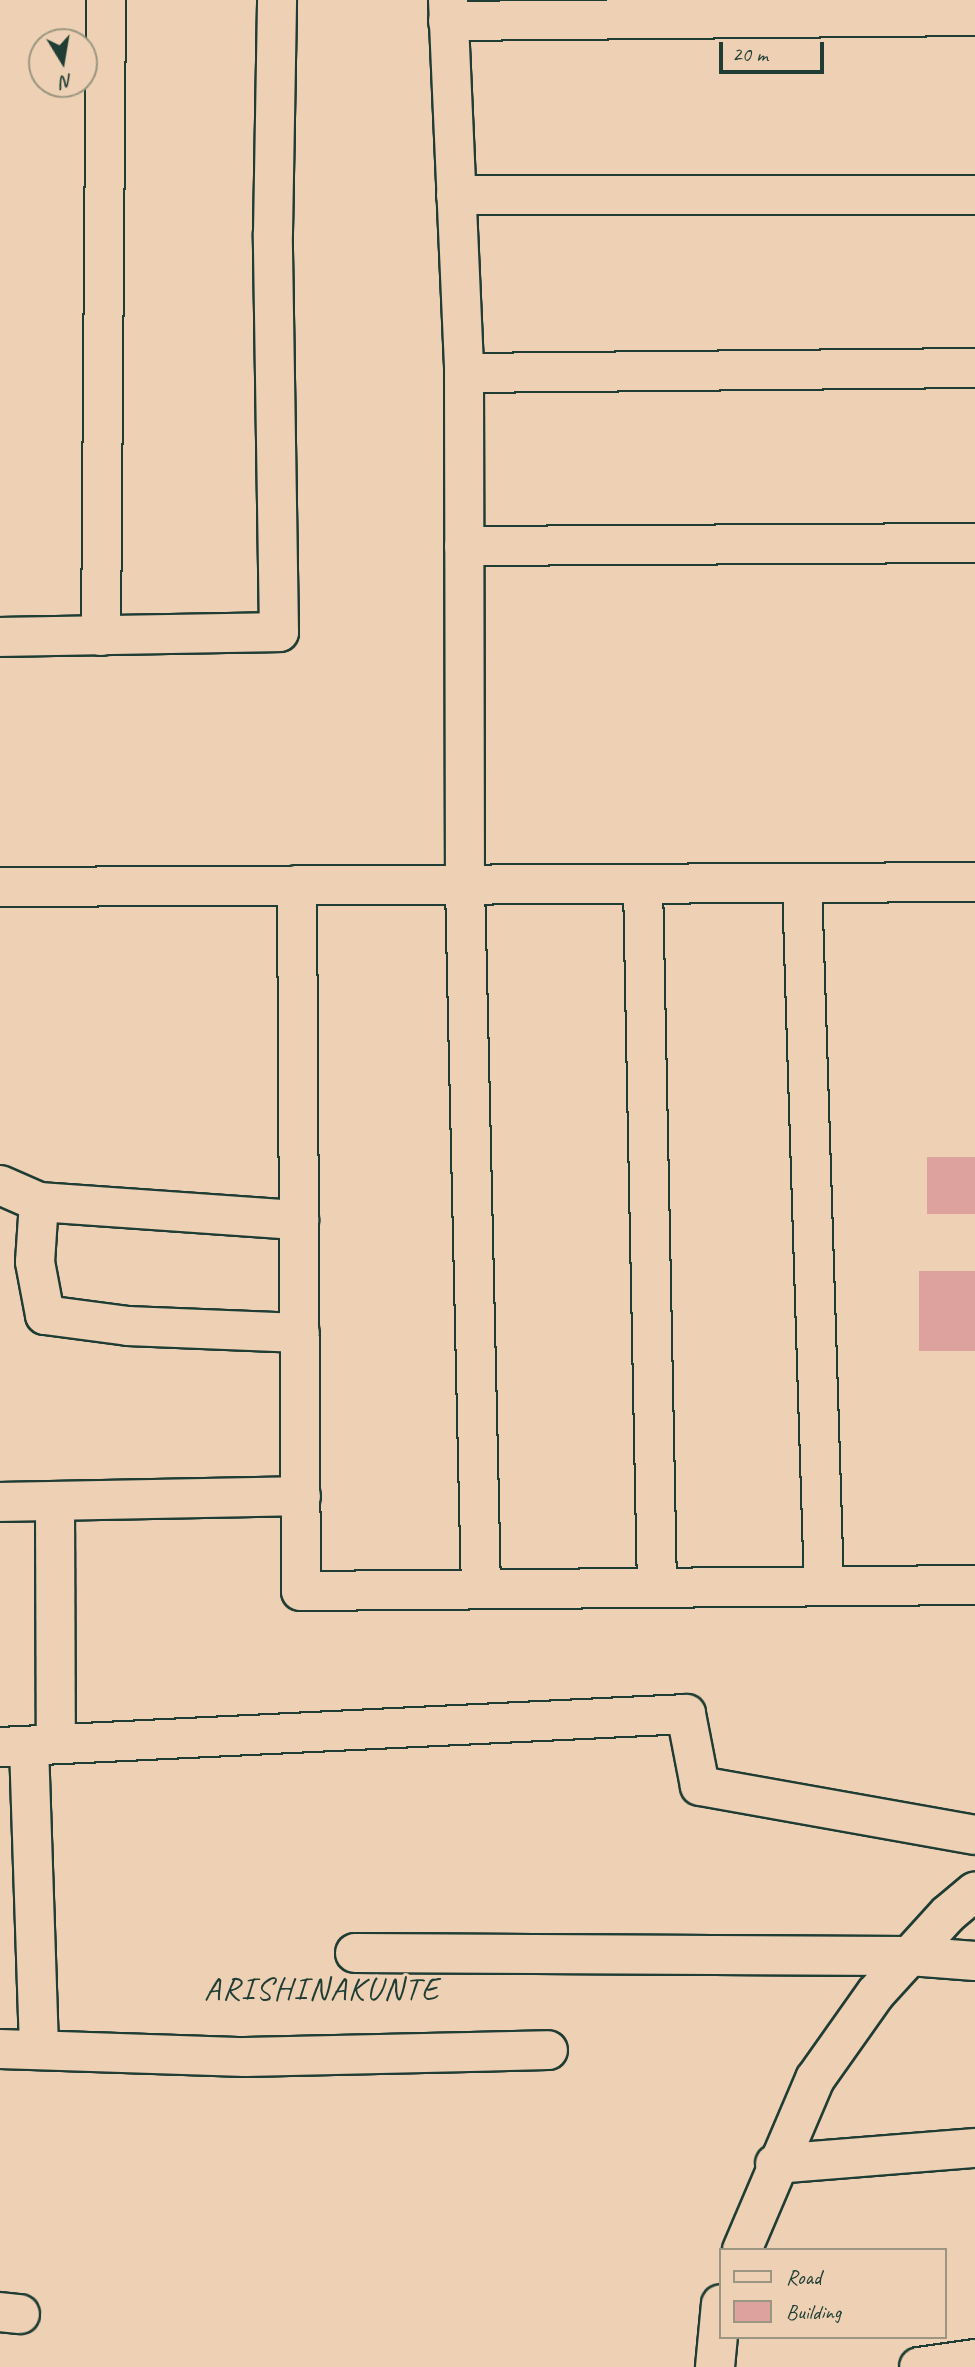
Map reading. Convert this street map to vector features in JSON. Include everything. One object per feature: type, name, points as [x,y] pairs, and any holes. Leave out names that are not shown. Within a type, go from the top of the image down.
[{"type":"street","points":[[101,636],[106,0]]},
{"type":"street","points":[[0,637],[279,632],[273,233],[277,0]]},
{"type":"street","points":[[481,1589],[465,885],[464,373],[448,11],[975,16]]},
{"type":"street","points":[[456,195],[975,195]]},
{"type":"street","points":[[464,373],[975,368]]},
{"type":"street","points":[[464,546],[975,543]]},
{"type":"street","points":[[0,887],[975,882]]},
{"type":"street","points":[[802,883],[824,1586]]},
{"type":"street","points":[[643,884],[657,1588]]},
{"type":"street","points":[[297,886],[301,1591],[975,1585]]},
{"type":"street","points":[[0,1185],[39,1202],[299,1220]]},
{"type":"street","points":[[39,1202],[34,1262],[45,1315],[128,1326],[300,1333]]},
{"type":"street","points":[[0,1502],[55,1504],[301,1496]]},
{"type":"street","points":[[39,2050],[28,1746],[55,1504]]},
{"type":"street","points":[[28,1746],[686,1714],[700,1786],[975,1835]]},
{"type":"street","points":[[743,2248],[775,2164],[814,2079],[876,1993],[975,1891]]},
{"type":"street","points":[[355,1953],[910,1956],[975,1961]]},
{"type":"street","points":[[0,2049],[245,2057],[548,2050]]},
{"type":"street","points":[[775,2164],[975,2148]]},
{"type":"street","points":[[715,2367],[720,2314]]},
{"type":"street","points":[[919,2367],[975,2360]]},
{"type":"building","points":[[927,1157],[975,1157],[975,1214],[927,1214]]},
{"type":"building","points":[[919,1271],[975,1271],[975,1351],[919,1351]]},
{"type":"district","name":"ARISHINAKUNTE","points":[[322,1989]]}]
